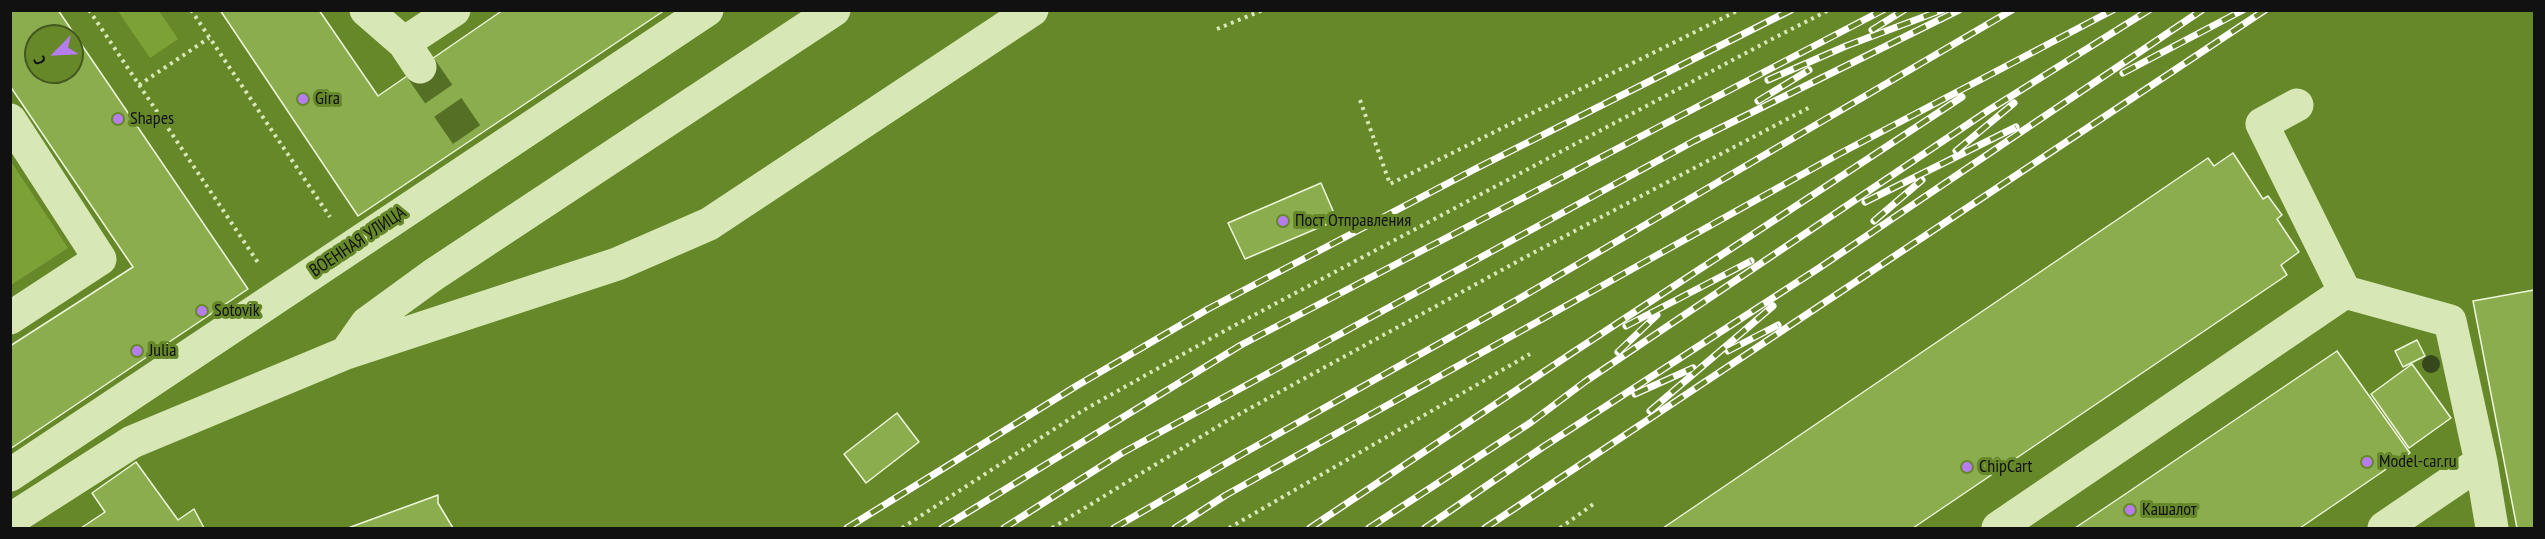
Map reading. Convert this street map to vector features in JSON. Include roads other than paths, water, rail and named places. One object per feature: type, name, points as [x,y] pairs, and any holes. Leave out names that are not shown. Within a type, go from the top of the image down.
[{"type":"street","points":[[366,10],[412,55],[454,10]]},
{"type":"street","name":"ВОЕННАЯ УЛИЦА","points":[[10,475],[311,261],[477,150],[707,10]]},
{"type":"street","points":[[346,354],[367,323],[433,275],[834,10]]},
{"type":"street","points":[[10,520],[132,442],[346,354],[617,264],[709,224],[1032,10]]},
{"type":"street","points":[[2298,105],[2262,124],[2345,292],[2450,321],[2481,462],[2492,528]]},
{"type":"street","points":[[10,120],[100,259],[10,318]]},
{"type":"street","points":[[1998,528],[2345,292]]},
{"type":"street","points":[[2384,528],[2481,462]]},
{"type":"tunnel","points":[[420,67],[471,141]]},
{"type":"railway","points":[[847,528],[1078,385],[1208,309],[1477,168],[1791,10]]},
{"type":"railway","points":[[942,528],[1241,345],[1883,10]]},
{"type":"railway","points":[[1872,30],[1904,10]]},
{"type":"railway","points":[[1768,80],[1846,46],[1942,10]]},
{"type":"railway","points":[[1004,528],[1122,453],[1694,141],[1959,10]]},
{"type":"railway","points":[[1114,528],[1515,301],[2012,10]]},
{"type":"railway","points":[[1175,528],[1226,495],[1837,155],[2113,10]]},
{"type":"railway","points":[[1369,528],[1530,423],[1586,381],[1989,110],[2149,10]]},
{"type":"railway","points":[[1425,528],[1543,447],[1819,268],[2202,10]]},
{"type":"railway","points":[[2123,73],[2243,10]]},
{"type":"railway","points":[[1485,528],[2265,10]]},
{"type":"railway","points":[[1758,101],[1809,70]]},
{"type":"railway","points":[[1310,528],[1962,97]]},
{"type":"railway","points":[[1956,151],[2014,103]]},
{"type":"railway","points":[[1865,202],[2016,127]]},
{"type":"railway","points":[[1874,221],[1922,180]]},
{"type":"railway","points":[[1626,326],[1751,261]]},
{"type":"railway","points":[[1650,411],[1773,306]]},
{"type":"railway","points":[[1618,352],[1657,315]]},
{"type":"railway","points":[[1728,351],[1778,325]]},
{"type":"railway","points":[[1635,394],[1693,368]]},
{"type":"place","name":"Gira","points":[[303,99]]},
{"type":"place","name":"Shapes","points":[[118,119]]},
{"type":"place","name":"Пост Отправления","points":[[1283,221]]},
{"type":"place","name":"Sotovik","points":[[202,311]]},
{"type":"place","name":"Julia","points":[[137,351]]},
{"type":"place","name":"Model-car.ru","points":[[2367,462]]},
{"type":"place","name":"ChipCart","points":[[1967,467]]},
{"type":"place","name":"Кашалот","points":[[2130,510]]}]
